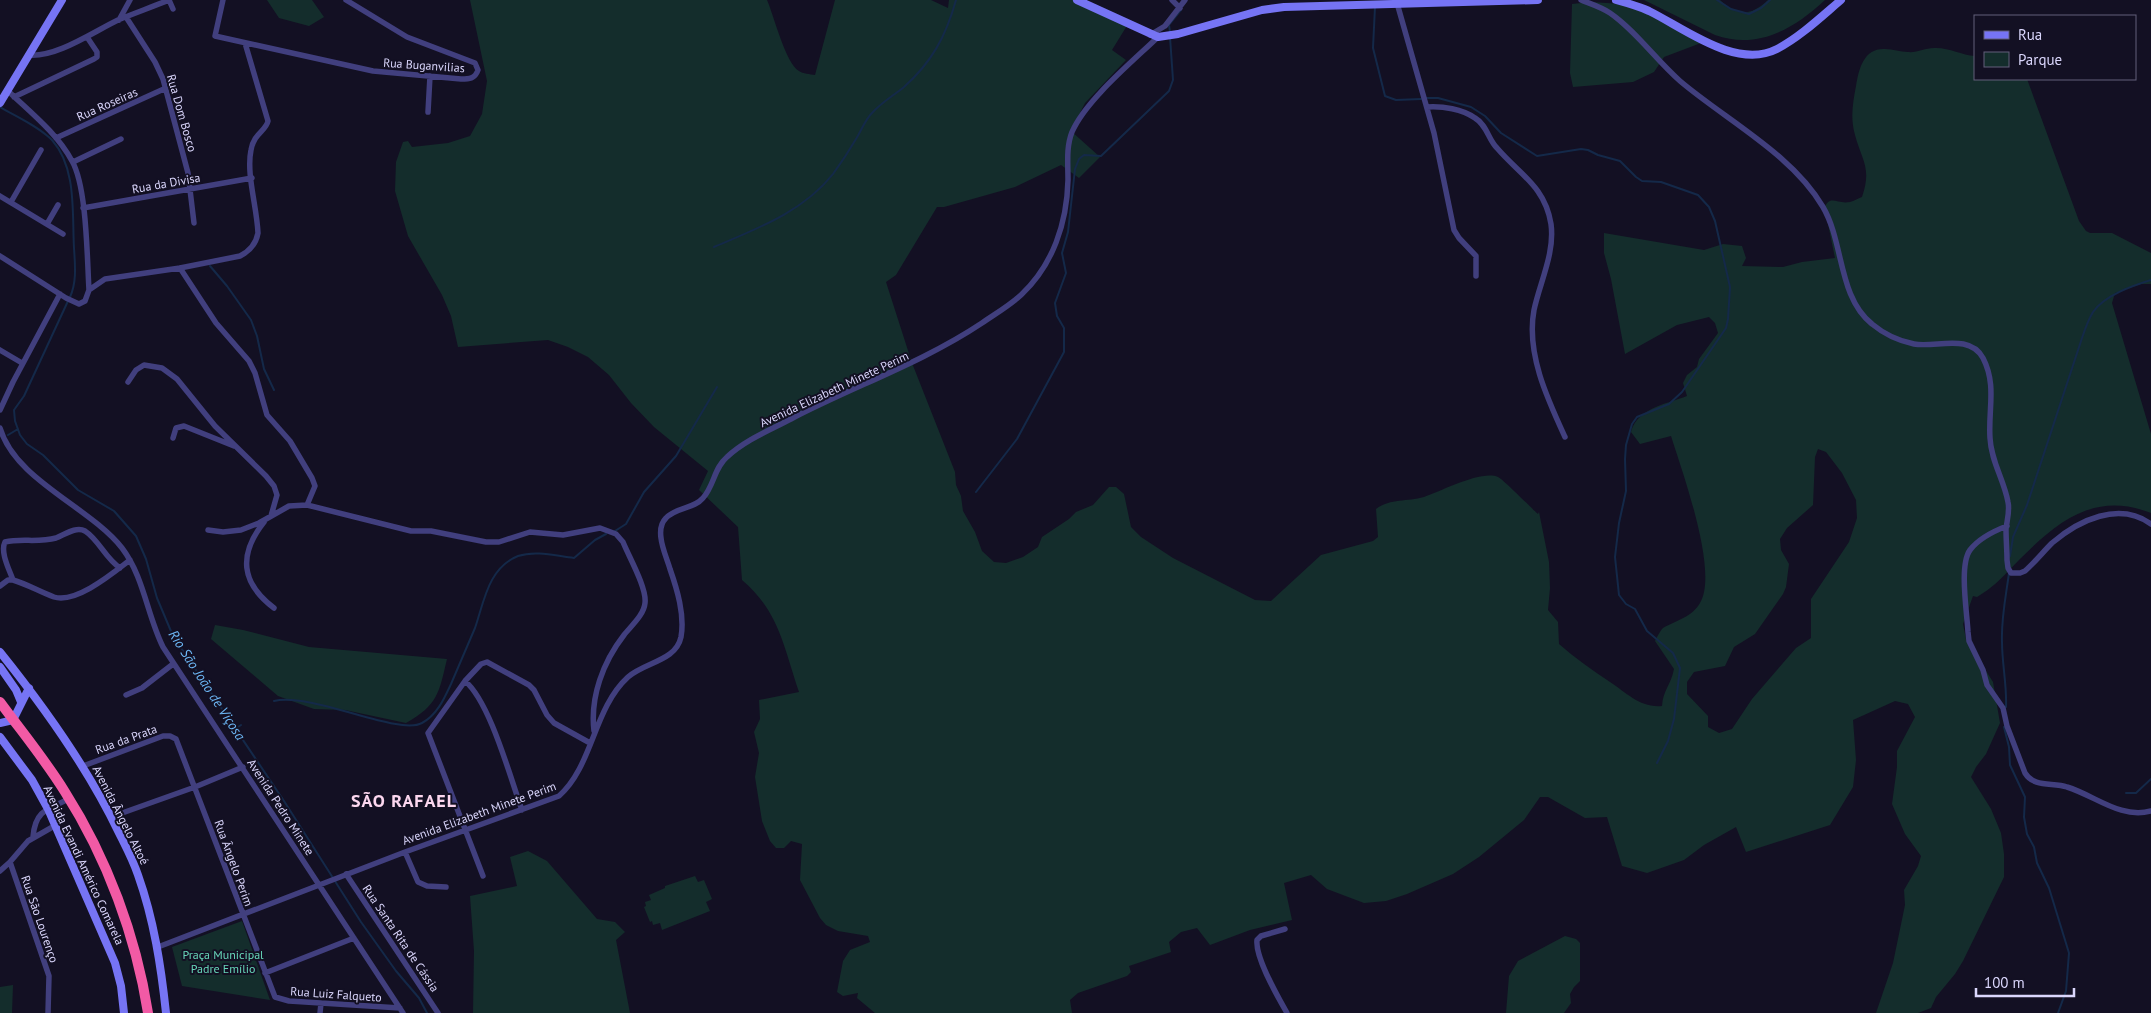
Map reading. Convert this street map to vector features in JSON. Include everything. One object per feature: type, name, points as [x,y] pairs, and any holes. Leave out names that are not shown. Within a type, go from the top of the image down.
[{"type":"highway","points":[[0,702],[4,721],[50,769],[69,798],[94,844],[114,892],[136,959],[148,1013]]},
{"type":"street","points":[[1,101],[62,0]]},
{"type":"street","points":[[118,20],[130,0]]},
{"type":"street","points":[[28,54],[47,53],[87,37],[118,20],[169,0],[173,9]]},
{"type":"street","name":"Rua Buganvilias","points":[[223,0],[215,36],[372,71],[470,79],[477,75],[478,70],[475,63],[467,58],[407,37],[346,0]]},
{"type":"street","points":[[1077,0],[1154,36],[1178,34],[1283,3],[1538,0]]},
{"type":"street","points":[[1172,0],[1180,8]]},
{"type":"street","name":"Avenida Elizabeth Minete Perim","points":[[158,946],[346,874],[559,796],[567,789],[608,704],[626,680],[636,671],[674,652],[681,639],[682,619],[678,595],[660,535],[664,521],[672,513],[703,499],[724,458],[742,445],[805,411],[921,359],[975,328],[1022,294],[1044,266],[1062,228],[1067,193],[1068,150],[1075,126],[1091,103],[1164,26],[1185,0]]},
{"type":"street","points":[[1581,0],[1609,13],[1622,23],[1664,67],[1797,173],[1823,207],[1835,235],[1847,284],[1856,304],[1871,324],[1898,340],[1915,344],[1960,343],[1975,349],[1982,356],[1993,393],[1990,439],[1993,458],[2008,502],[2006,526],[2008,568],[2011,573],[2025,571],[2053,542],[2072,529],[2098,517],[2111,513],[2123,513],[2136,515],[2151,524]]},
{"type":"street","points":[[1616,0],[1649,11],[1710,44],[1736,52],[1755,54],[1771,52],[1787,43],[1841,0]]},
{"type":"street","points":[[1397,3],[1437,144],[1454,230],[1476,256],[1476,276]]},
{"type":"street","name":"Rua Dom Bosco","points":[[126,18],[155,62],[166,88],[190,189],[194,223]]},
{"type":"street","points":[[14,97],[97,57],[97,52],[87,37]]},
{"type":"street","points":[[0,256],[76,304],[82,304],[89,290],[99,282],[112,277],[180,268],[240,256],[253,247],[257,240],[258,216],[250,155],[256,135],[267,126],[268,120],[245,43]]},
{"type":"street","points":[[428,112],[430,76]]},
{"type":"street","name":"Rua Roseiras","points":[[56,138],[166,88]]},
{"type":"street","points":[[7,90],[56,138],[73,162],[81,190],[89,290]]},
{"type":"street","points":[[1427,107],[1452,109],[1480,121],[1496,148],[1529,178],[1544,201],[1550,217],[1551,234],[1549,252],[1535,308],[1533,339],[1542,383],[1565,437]]},
{"type":"street","points":[[73,162],[121,139]]},
{"type":"street","points":[[11,202],[42,150]]},
{"type":"street","name":"Rua da Divisa","points":[[83,208],[252,178]]},
{"type":"street","points":[[0,196],[63,234]]},
{"type":"street","points":[[47,224],[58,205]]},
{"type":"street","points":[[180,268],[216,323],[248,361],[255,373],[267,415],[290,441],[312,478],[314,486],[307,505]]},
{"type":"street","points":[[0,410],[22,364],[60,294]]},
{"type":"street","points":[[0,350],[22,364]]},
{"type":"street","points":[[128,382],[136,370],[144,365],[162,368],[177,379],[215,426],[266,476],[276,491],[277,495],[269,517],[257,531],[247,553],[248,569],[254,590],[274,608]]},
{"type":"street","points":[[173,438],[176,428],[184,426],[240,449]]},
{"type":"street","name":"Avenida Pedro Minete","points":[[0,428],[10,450],[20,461],[106,531],[130,560],[142,588],[156,633],[173,664],[243,767],[402,1011]]},
{"type":"street","points":[[208,530],[232,532],[251,527],[289,506],[307,505],[411,531],[430,531],[486,542],[499,542],[536,532],[563,535],[600,528],[616,534],[623,542],[644,592],[645,604],[641,614],[622,637],[604,666],[593,713],[594,734]]},
{"type":"street","points":[[2006,526],[1987,535],[1971,548],[1967,557],[1965,570],[1968,632],[1987,685],[2004,708],[2007,726],[2025,774],[2029,779],[2036,782],[2069,787],[2101,803],[2128,812],[2141,813],[2151,810]]},
{"type":"street","points":[[13,580],[2,555],[1,548],[5,542],[39,541],[81,530],[90,536],[109,561],[120,568]]},
{"type":"street","points":[[0,586],[8,580],[13,580],[54,597],[67,598],[92,587],[130,560]]},
{"type":"street","name":"Avenida Ângelo Altoé","points":[[0,652],[29,688],[83,766],[111,817],[138,873],[158,946],[166,1013]]},
{"type":"street","points":[[483,876],[428,733],[465,681],[481,664],[486,662],[494,665],[534,690],[547,716],[554,724],[590,743]]},
{"type":"street","points":[[126,695],[142,688],[173,664]]},
{"type":"street","points":[[0,667],[16,690],[21,702]]},
{"type":"street","points":[[465,681],[472,687],[484,705],[522,810]]},
{"type":"street","points":[[4,721],[21,702],[29,688]]},
{"type":"street","name":"Rua da Prata","points":[[83,766],[163,736],[170,736],[176,740]]},
{"type":"street","name":"Avenida Evandi Américo Comarela","points":[[0,737],[32,780],[56,825],[115,963],[121,986],[124,1013]]},
{"type":"street","name":"Rua Ângelo Perim","points":[[176,740],[273,993]]},
{"type":"street","points":[[111,817],[243,767]]},
{"type":"street","points":[[33,837],[36,819],[40,814],[69,798]]},
{"type":"street","points":[[0,871],[33,837],[56,825]]},
{"type":"street","points":[[405,852],[418,882],[427,886],[446,888]]},
{"type":"street","name":"Rua São Lourenço","points":[[10,862],[49,976],[48,1013]]},
{"type":"street","name":"Rua Santa Rita de Cássia","points":[[346,874],[438,1013]]},
{"type":"street","points":[[1285,929],[1262,936],[1257,940],[1256,946],[1264,967],[1287,1013]]},
{"type":"street","points":[[265,973],[354,938]]},
{"type":"street","name":"Rua Luiz Falqueto","points":[[273,993],[282,1000],[402,1011]]},
{"type":"street","points":[[320,1013],[321,1003]]},
{"type":"green space","points":[[267,0],[312,0],[324,17],[309,26],[279,18]]},
{"type":"green space","points":[[470,0],[767,0],[785,50],[794,67],[802,73],[815,75],[835,0],[931,0],[948,8],[949,0],[1081,0],[1128,24],[1112,50],[1126,60],[1085,103],[1071,131],[1100,157],[1079,178],[1061,165],[1015,187],[944,207],[937,207],[896,275],[886,282],[912,363],[955,472],[956,485],[961,496],[963,511],[975,532],[982,551],[994,562],[1006,563],[1023,557],[1038,547],[1042,537],[1076,512],[1093,505],[1109,487],[1116,487],[1124,494],[1131,527],[1141,537],[1173,558],[1255,600],[1271,601],[1321,555],[1373,541],[1378,537],[1376,509],[1387,503],[1418,499],[1482,476],[1498,477],[1538,514],[1539,512],[1549,562],[1550,588],[1548,610],[1558,622],[1559,644],[1634,699],[1647,705],[1662,706],[1674,669],[1655,641],[1663,628],[1697,608],[1705,588],[1705,569],[1697,521],[1671,436],[1640,444],[1631,432],[1639,417],[1646,412],[1687,396],[1683,383],[1687,375],[1697,367],[1699,359],[1718,333],[1715,323],[1709,317],[1677,325],[1625,354],[1611,279],[1604,253],[1604,233],[1704,250],[1723,244],[1742,246],[1746,258],[1742,266],[1783,267],[1802,262],[1835,258],[1827,219],[1823,212],[1825,206],[1830,201],[1850,202],[1862,197],[1865,187],[1865,165],[1853,129],[1852,116],[1857,79],[1864,60],[1872,52],[1885,49],[1911,52],[1939,48],[1974,56],[1974,80],[2027,80],[2079,221],[2086,231],[2090,233],[2112,233],[2151,253],[2151,284],[2141,284],[2115,293],[2112,303],[2151,434],[2151,513],[2131,507],[2112,506],[2095,508],[2079,514],[2063,522],[2034,545],[1990,588],[1977,597],[1973,596],[1963,624],[1966,639],[1993,682],[2000,723],[1986,754],[1971,777],[1991,809],[2001,833],[2004,854],[2004,877],[1963,961],[1936,997],[1931,1008],[1918,1013],[1876,1013],[1893,963],[1905,905],[1904,890],[1918,866],[1921,856],[1905,834],[1892,804],[1897,767],[1897,751],[1915,717],[1908,704],[1895,701],[1853,720],[1856,760],[1853,787],[1830,825],[1746,852],[1736,827],[1704,845],[1684,860],[1647,873],[1622,866],[1607,817],[1585,818],[1548,797],[1540,797],[1524,820],[1479,857],[1453,874],[1386,901],[1364,903],[1327,889],[1311,875],[1284,883],[1292,920],[1250,930],[1210,945],[1197,928],[1181,932],[1169,942],[1171,952],[1129,966],[1131,972],[1127,976],[1078,993],[1070,1000],[1072,1013],[875,1013],[857,998],[858,993],[843,996],[837,992],[843,961],[850,950],[870,942],[868,936],[838,931],[826,925],[820,918],[800,880],[802,844],[791,841],[784,848],[776,848],[770,841],[762,821],[755,777],[759,753],[754,732],[760,719],[759,700],[799,692],[779,631],[772,617],[764,604],[742,580],[738,527],[699,490],[708,471],[654,427],[631,403],[609,375],[588,357],[568,347],[548,340],[458,347],[451,316],[442,295],[408,236],[395,191],[396,162],[403,142],[408,141],[412,147],[448,143],[470,136],[482,114],[487,81]],"holes":[[[1818,449],[1826,452],[1842,473],[1856,500],[1857,518],[1849,542],[1811,599],[1811,638],[1796,648],[1752,699],[1732,729],[1719,733],[1708,727],[1708,716],[1687,694],[1687,682],[1694,672],[1725,666],[1734,647],[1755,634],[1783,594],[1786,587],[1789,564],[1781,550],[1780,539],[1787,528],[1813,505],[1815,457]]]},
{"type":"green space","points":[[1644,0],[1720,0],[1738,12],[1749,12],[1768,0],[1825,0],[1788,28],[1761,38],[1746,40],[1715,35]]},
{"type":"green space","points":[[1590,2],[1623,4],[1639,8],[1701,43],[1664,57],[1654,72],[1633,82],[1573,87],[1570,73],[1572,4]]},
{"type":"green space","points":[[215,625],[243,630],[309,647],[447,659],[436,697],[425,710],[406,723],[345,710],[314,709],[278,696],[211,639]]},
{"type":"green space","points":[[528,851],[547,861],[597,919],[615,922],[625,932],[616,940],[630,1013],[473,1013],[474,951],[470,896],[517,886],[510,857]]},
{"type":"green space","points":[[695,876],[698,882],[704,880],[712,899],[706,902],[710,911],[662,930],[660,923],[653,925],[644,907],[646,906],[645,902],[651,900],[649,895],[665,888],[665,886]]},
{"type":"green space","name":"Praça Municipal Padre Emílio","points":[[242,921],[270,1000],[182,986],[172,947]]},
{"type":"green space","points":[[1565,936],[1576,939],[1580,943],[1580,981],[1570,994],[1571,1003],[1564,1013],[1506,1013],[1509,976],[1518,961]]},
{"type":"green space","points":[[13,985],[12,1013],[0,1013],[0,987]]},
{"type":"waterway","points":[[714,247],[778,218],[808,199],[821,187],[842,161],[870,116],[923,68],[943,37],[956,0]]},
{"type":"waterway","points":[[1717,0],[1731,9],[1749,14],[1761,8],[1770,0]]},
{"type":"waterway","points":[[1375,7],[1373,48],[1385,96],[1396,100],[1421,99]]},
{"type":"waterway","points":[[1170,32],[1169,25],[1181,10]]},
{"type":"waterway","points":[[976,492],[1017,439],[1064,352],[1064,328],[1057,316],[1055,303],[1066,273],[1062,253],[1068,232],[1075,169],[1079,159],[1084,155],[1101,156],[1169,91],[1173,80],[1170,37]]},
{"type":"waterway","points":[[1426,98],[1438,98],[1471,107],[1485,116],[1501,133],[1537,156],[1581,149],[1620,161],[1642,181],[1661,182],[1698,195],[1709,207],[1715,221],[1730,287],[1726,328],[1682,392],[1669,404],[1637,417],[1632,424],[1626,445],[1626,491],[1619,523],[1615,557],[1619,595],[1626,604],[1635,609],[1647,631],[1673,653],[1680,668],[1674,719],[1668,741],[1657,763]]},
{"type":"waterway","name":"Rio São João de Viçosa","points":[[0,107],[34,126],[52,140],[66,164],[72,192],[75,267],[75,279],[70,297]]},
{"type":"waterway","points":[[210,266],[251,320],[257,336],[264,369],[274,390]]},
{"type":"waterway","points":[[2010,556],[2013,537],[2027,505],[2083,335],[2093,312],[2112,296],[2127,288],[2151,280]]},
{"type":"waterway","name":"Rio São João de Viçosa","points":[[68,301],[24,396],[14,410],[15,421],[20,435],[27,444],[43,455],[78,490],[114,511],[136,536],[146,559],[157,598],[173,636],[284,801],[361,922],[396,971],[419,998],[427,1013]]},
{"type":"waterway","points":[[615,531],[626,524],[644,492],[676,456],[717,387]]},
{"type":"waterway","points":[[8,435],[18,429]]},
{"type":"waterway","points":[[274,701],[310,702],[394,724],[410,725],[422,723],[432,716],[446,695],[475,628],[489,587],[500,569],[508,561],[525,554],[546,554],[574,558],[595,540],[606,534]]},
{"type":"waterway","points":[[2006,707],[2002,633],[2009,573]]},
{"type":"waterway","name":"Rio São João de Viçosa","points":[[235,729],[241,725]]},
{"type":"waterway","points":[[2004,727],[2009,747],[2010,765],[2025,797],[2024,817],[2027,834],[2034,847],[2037,863],[2049,888],[2069,953],[2066,991],[2058,1013]]},
{"type":"waterway","points":[[2126,793],[2136,793],[2151,779]]},
{"type":"district","name":"SÃO RAFAEL","points":[[404,800]]}]
